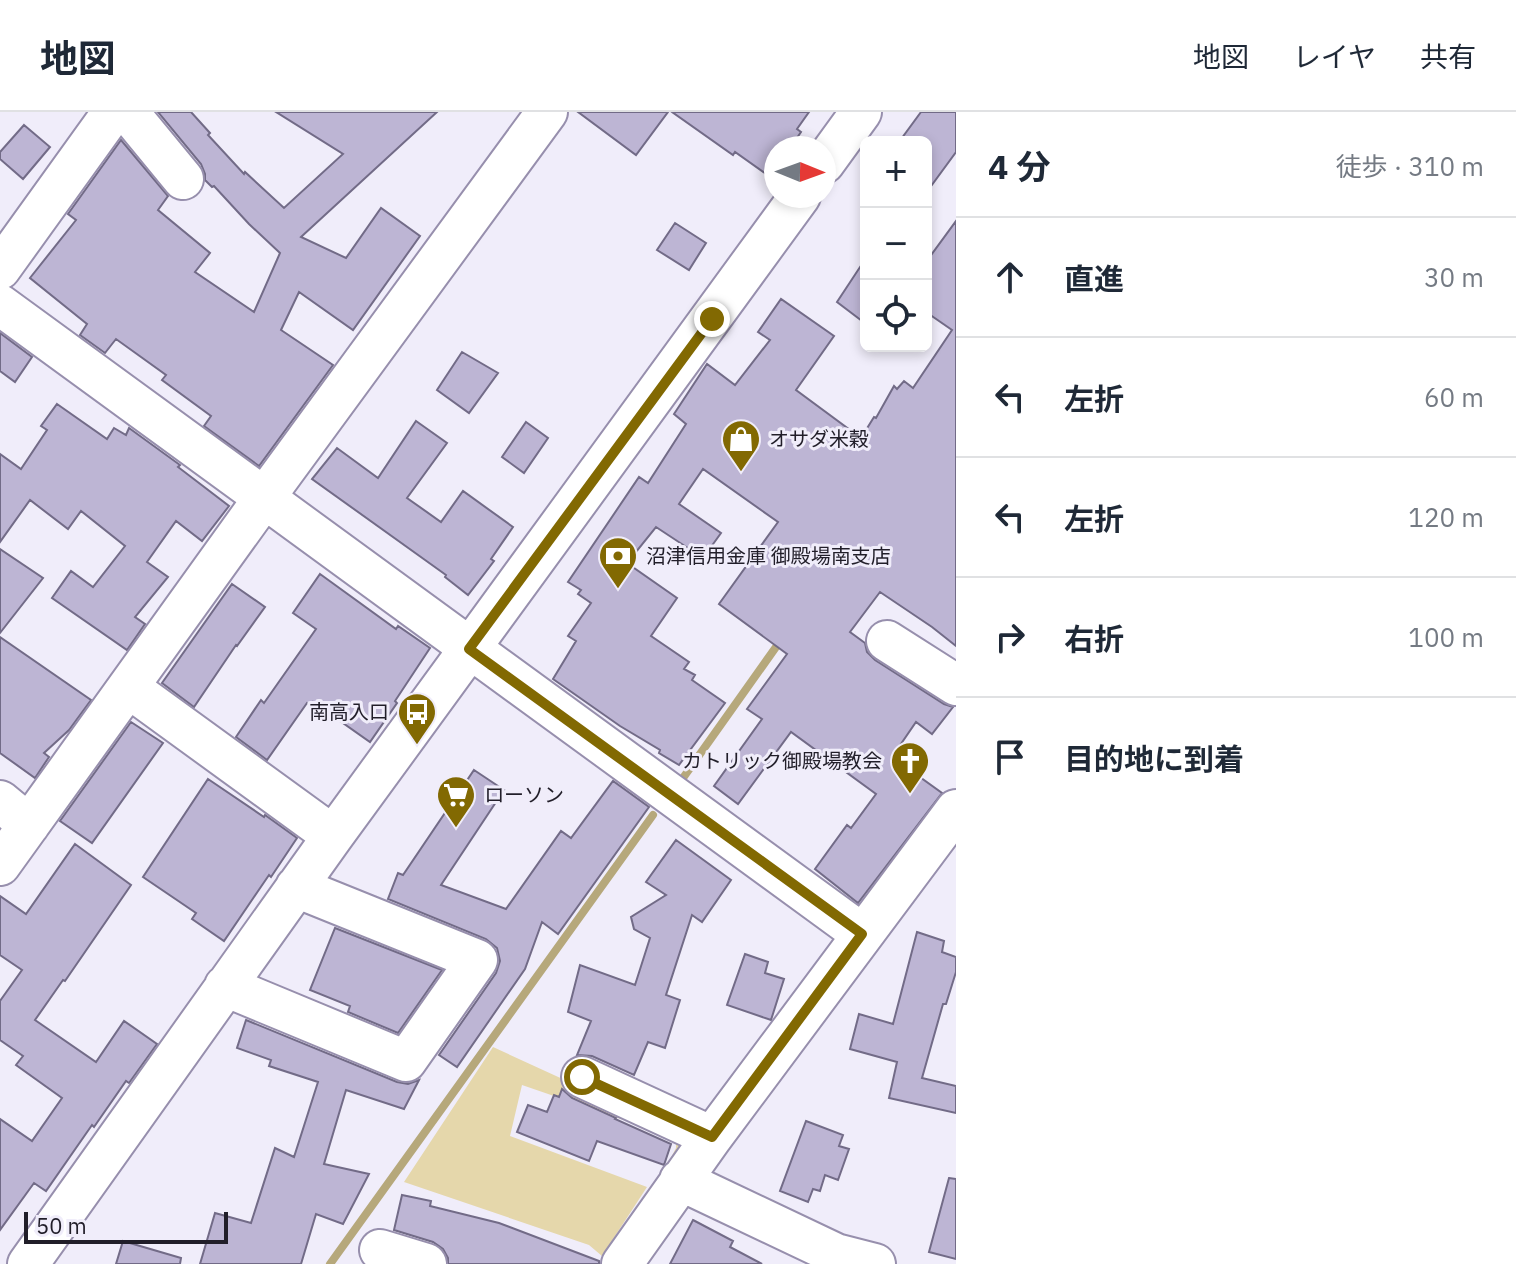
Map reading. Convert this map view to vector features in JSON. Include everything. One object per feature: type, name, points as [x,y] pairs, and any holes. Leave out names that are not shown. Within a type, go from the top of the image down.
[{"type":"street","points":[[0,269],[113,112]]},
{"type":"street","points":[[128,112],[183,179]]},
{"type":"street","points":[[0,865],[15,813],[128,687],[547,112]]},
{"type":"street","points":[[836,146],[861,112]]},
{"type":"street","points":[[28,1264],[296,887],[791,208]]},
{"type":"street","points":[[0,305],[862,934]]},
{"type":"street","points":[[887,641],[956,685]]},
{"type":"street","points":[[128,687],[333,836]]},
{"type":"street","points":[[622,1264],[680,1180],[956,810]]},
{"type":"street","points":[[225,986],[406,1061],[477,960],[296,887]]},
{"type":"street","points":[[582,1077],[712,1137]]},
{"type":"street","points":[[680,1180],[836,1254],[875,1264]]},
{"type":"street","points":[[380,1250],[426,1264]]},
{"type":"shaded area","points":[[493,1047],[698,1141],[660,1179],[676,1148],[676,1138],[522,1085],[510,1136],[647,1187],[602,1256],[589,1245],[404,1182]]},
{"type":"building","points":[[158,112],[191,112],[244,174],[284,208],[343,154],[276,112],[437,112],[301,237],[346,258],[381,208],[420,236],[353,330],[299,292],[281,330],[333,365],[259,466],[204,426],[211,416],[162,380],[166,375],[116,339],[105,353],[80,335],[87,324],[30,278],[76,220],[68,214],[121,140],[168,196],[158,210],[210,253],[195,272],[254,312],[280,253],[205,180],[201,164]]},
{"type":"building","points":[[578,112],[668,112],[636,155]]},
{"type":"building","points":[[672,112],[809,112],[797,129],[801,132],[798,136],[764,136],[764,173],[735,152],[733,155]]},
{"type":"building","points":[[921,112],[956,112],[956,152],[932,185],[932,136],[903,136]]},
{"type":"building","points":[[24,125],[50,147],[23,179],[0,159],[0,152]]},
{"type":"building","points":[[956,221],[956,646],[880,592],[850,632],[865,643],[867,652],[875,660],[953,707],[932,734],[916,722],[892,757],[942,793],[858,903],[815,869],[847,825],[851,828],[876,794],[791,732],[738,804],[714,786],[762,719],[747,709],[787,654],[719,604],[778,522],[703,469],[679,504],[721,533],[703,558],[656,527],[627,563],[677,598],[651,636],[689,662],[684,669],[695,675],[692,680],[725,703],[679,765],[553,679],[576,641],[568,636],[591,603],[578,594],[581,590],[568,582],[639,477],[648,483],[686,424],[674,414],[707,364],[735,385],[770,340],[758,332],[781,299],[834,336],[796,390],[861,438],[894,386],[897,389],[904,381],[913,388],[952,330],[932,316],[932,254]]},
{"type":"building","points":[[675,223],[706,243],[689,270],[657,250]]},
{"type":"building","points":[[860,267],[860,319],[837,302]]},
{"type":"building","points":[[0,333],[32,357],[15,382],[0,371]]},
{"type":"building","points":[[462,352],[498,373],[469,413],[437,390]]},
{"type":"building","points":[[57,404],[107,439],[114,428],[126,435],[129,428],[229,506],[202,541],[176,521],[147,562],[168,577],[135,617],[145,624],[127,650],[52,598],[71,571],[93,587],[125,546],[81,511],[68,529],[30,500],[0,542],[0,454],[21,469],[47,430],[41,426]]},
{"type":"building","points":[[416,421],[447,443],[407,498],[441,522],[463,491],[513,527],[491,559],[494,561],[468,595],[446,575],[312,479],[337,448],[378,478]]},
{"type":"building","points":[[526,422],[548,438],[524,473],[502,457]]},
{"type":"building","points":[[0,549],[43,578],[0,633]]},
{"type":"building","points":[[320,574],[396,629],[398,626],[430,648],[370,742],[313,702],[311,705],[307,703],[267,760],[236,737],[316,629],[293,613]]},
{"type":"building","points":[[232,584],[265,607],[194,707],[162,683]]},
{"type":"building","points":[[0,637],[91,700],[69,730],[44,753],[49,757],[35,778],[0,753]]},
{"type":"building","points":[[131,722],[163,743],[92,843],[60,821]]},
{"type":"building","points":[[474,770],[504,790],[441,885],[506,909],[561,831],[571,838],[613,781],[649,807],[558,934],[542,922],[525,969],[457,1067],[439,1055],[496,973],[500,961],[497,948],[486,939],[388,899],[398,873],[403,875]]},
{"type":"building","points":[[208,779],[297,838],[224,941],[192,919],[196,913],[143,877]]},
{"type":"building","points":[[676,840],[731,880],[702,922],[692,915],[666,995],[680,1000],[665,1048],[648,1042],[634,1075],[592,1056],[577,1055],[591,1021],[568,1012],[580,965],[635,985],[650,938],[634,929],[631,917],[666,895],[646,882]]},
{"type":"building","points":[[75,844],[131,885],[35,1020],[96,1062],[124,1021],[157,1044],[94,1127],[92,1125],[46,1191],[34,1183],[0,1230],[0,1119],[32,1141],[62,1098],[16,1065],[23,1056],[0,1040],[0,1001],[22,970],[0,955],[0,896],[26,914]]},
{"type":"building","points":[[335,928],[442,970],[398,1033],[348,1012],[350,1006],[310,990]]},
{"type":"building","points":[[917,932],[944,941],[942,952],[956,957],[956,972],[946,1004],[943,1004],[922,1078],[956,1086],[956,1113],[889,1098],[897,1062],[850,1049],[859,1014],[893,1024]]},
{"type":"building","points":[[745,954],[768,962],[765,973],[784,979],[771,1020],[727,1005]]},
{"type":"building","points":[[246,1020],[397,1082],[408,1084],[419,1080],[404,1109],[346,1090],[324,1164],[369,1174],[343,1224],[316,1214],[301,1264],[200,1264],[215,1213],[251,1223],[275,1148],[294,1157],[318,1082],[269,1066],[271,1060],[237,1048]]},
{"type":"building","points":[[562,1089],[572,1098],[671,1144],[664,1165],[597,1141],[589,1161],[517,1132],[528,1105],[547,1112],[554,1095],[559,1097]]},
{"type":"building","points":[[806,1121],[843,1135],[839,1146],[849,1149],[838,1180],[825,1175],[820,1191],[813,1189],[808,1202],[780,1191]]},
{"type":"building","points":[[949,1178],[956,1179],[956,1259],[929,1252]]},
{"type":"building","points":[[402,1195],[431,1201],[430,1206],[499,1223],[599,1261],[599,1264],[448,1264],[443,1249],[433,1242],[394,1230]]},
{"type":"building","points":[[693,1220],[733,1241],[730,1247],[762,1264],[670,1264]]},
{"type":"building","points":[[123,1241],[181,1258],[180,1264],[116,1264]]},
{"type":"waterway","points":[[683,778],[781,640]]},
{"type":"waterway","points":[[330,1264],[653,815]]},
{"type":"place","name":"オサダ米穀","points":[[741,473]]},
{"type":"place","name":"沼津信用金庫 御殿場南支店","points":[[618,590]]},
{"type":"place","name":"南高入口","points":[[417,746]]},
{"type":"place","name":"カトリック御殿場教会","points":[[910,795]]},
{"type":"place","name":"ローソン","points":[[456,829]]},
{"type":"route","points":[[582,1077],[712,1137],[862,934],[469,649],[712,319]]}]
